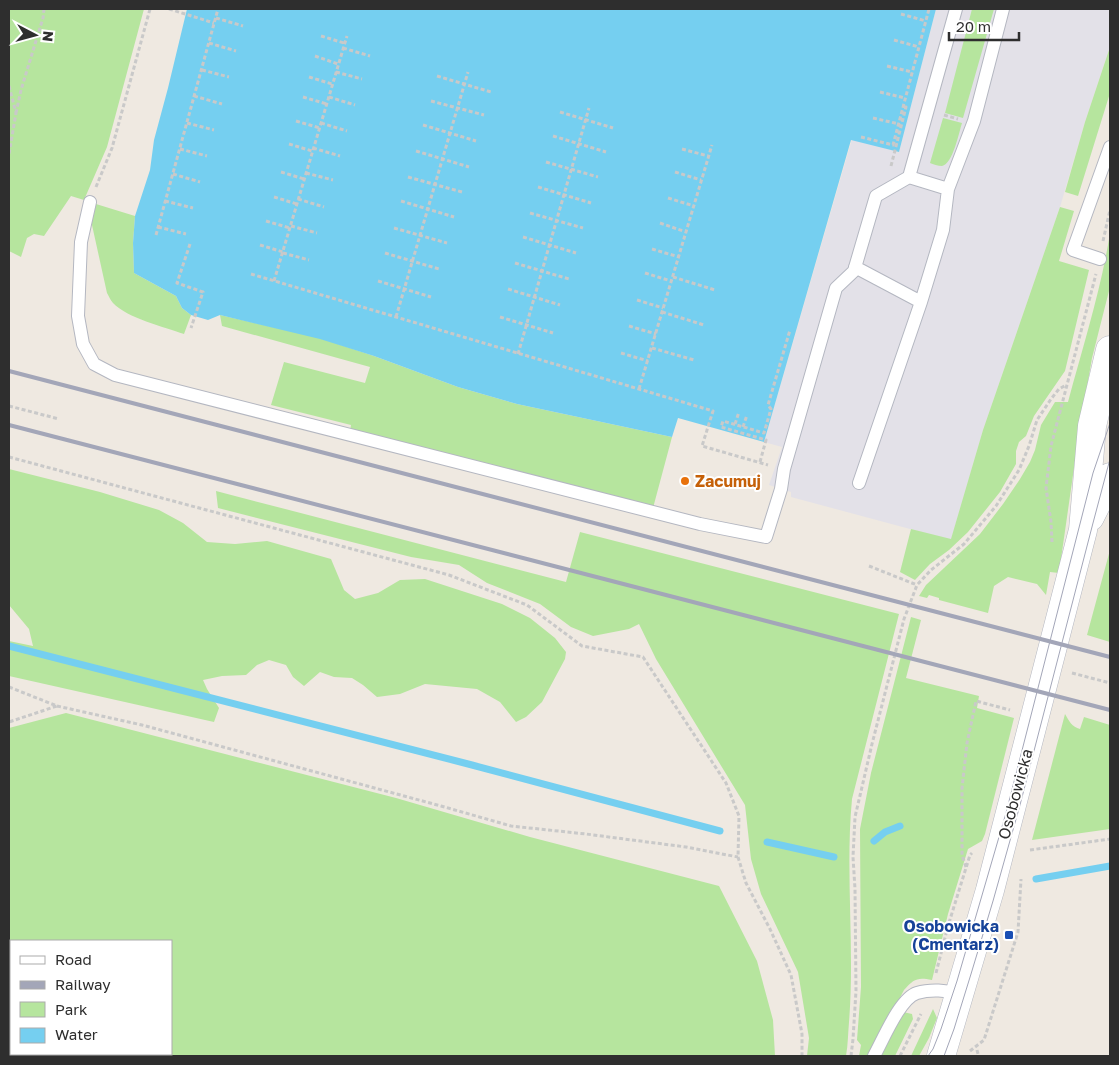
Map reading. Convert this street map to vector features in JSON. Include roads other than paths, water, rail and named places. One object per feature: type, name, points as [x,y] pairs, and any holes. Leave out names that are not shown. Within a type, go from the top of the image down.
[{"type":"street","name":"Osobowicka","points":[[948,1050],[960,994],[990,890],[1083,530],[1092,426],[1110,350]]},
{"type":"street","name":"Osobowicka","points":[[1083,530],[1110,477]]},
{"type":"lane","points":[[90,202],[81,242],[78,316],[83,344],[94,364],[115,375],[700,524],[766,537],[836,288],[854,272],[876,196],[910,177],[956,9]]},
{"type":"lane","points":[[859,483],[921,302],[943,230],[948,189],[972,124],[1003,9]]},
{"type":"lane","points":[[1100,259],[1073,250],[1110,147]]},
{"type":"lane","points":[[910,177],[948,189]]},
{"type":"lane","points":[[855,266],[921,302]]},
{"type":"lane","points":[[874,1056],[901,1007],[916,993],[932,991],[960,994]]},
{"type":"water","points":[[187,9],[936,9],[899,152],[851,140],[764,442],[678,418],[672,437],[517,404],[458,387],[374,356],[320,339],[220,315],[208,320],[191,315],[182,308],[176,296],[134,273],[133,243],[135,216],[150,170],[154,140]]},
{"type":"waterway","points":[[9,646],[720,831]]},
{"type":"waterway","points":[[874,841],[885,832],[900,826]]},
{"type":"waterway","points":[[767,842],[834,857]]},
{"type":"waterway","points":[[1036,879],[1110,866]]},
{"type":"tram line","points":[[928,1056],[941,1029],[957,981],[1006,813],[1093,473],[1110,423]]},
{"type":"tram line","points":[[944,1056],[971,974],[1020,805],[1110,459]]},
{"type":"railway","points":[[9,371],[1110,657]]},
{"type":"railway","points":[[9,425],[1110,710]]},
{"type":"place","name":"Zacumuj","points":[[685,481]]},
{"type":"place","name":"Osobowicka (Cmentarz)","points":[[1009,935]]}]
